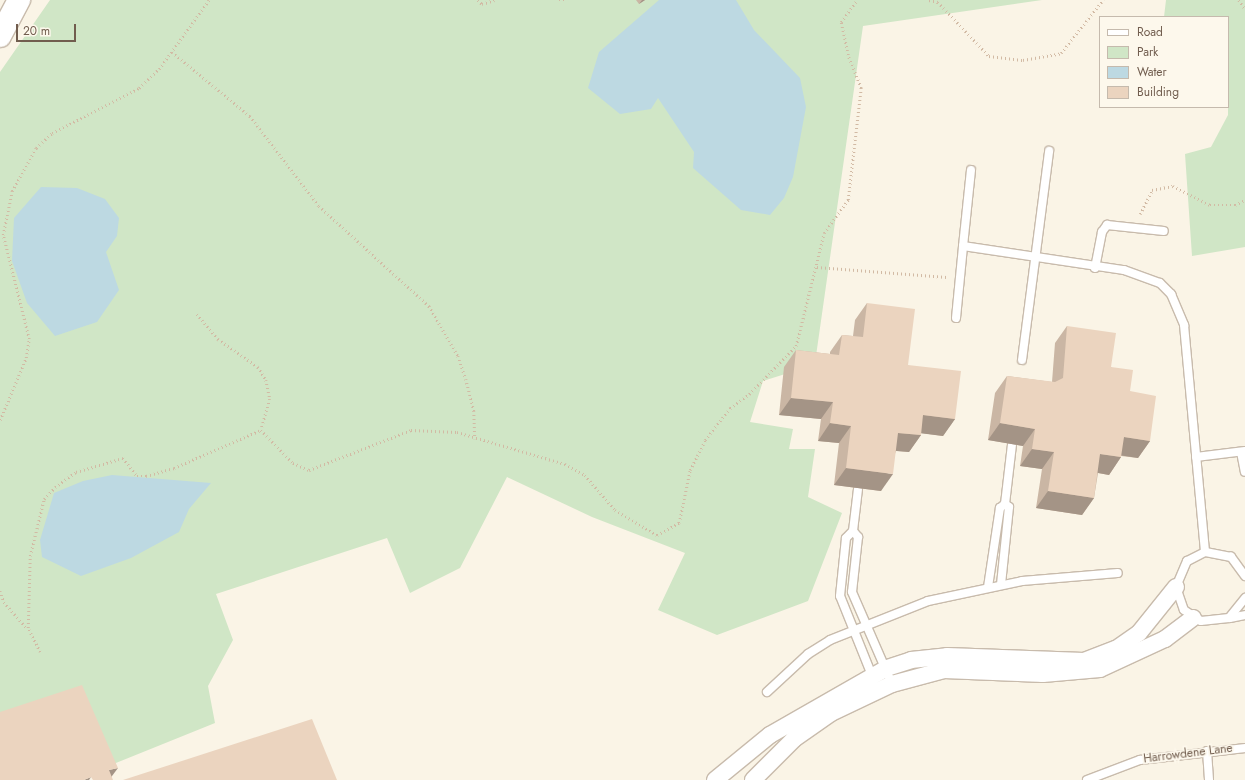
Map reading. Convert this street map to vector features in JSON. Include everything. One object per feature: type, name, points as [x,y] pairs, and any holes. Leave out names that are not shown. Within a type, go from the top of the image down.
[{"type":"main road","points":[[0,36],[19,0]]},
{"type":"street","points":[[715,780],[770,735],[879,671],[911,660],[947,656],[1084,661],[1116,649],[1139,633],[1176,587]]},
{"type":"street","points":[[753,780],[794,739],[831,713],[892,684],[944,670],[1090,672],[1113,665],[1165,639],[1193,618]]},
{"type":"lane","points":[[1022,360],[1049,151]]},
{"type":"lane","points":[[956,318],[971,170]]},
{"type":"lane","points":[[1095,268],[1104,227],[1112,223],[1164,231]]},
{"type":"lane","points":[[963,246],[1095,268],[1145,274],[1160,283],[1177,305],[1184,325],[1205,552]]},
{"type":"lane","points":[[988,587],[1000,508],[1005,504],[1012,444]]},
{"type":"lane","points":[[1196,457],[1243,451],[1245,472]]},
{"type":"lane","points":[[858,489],[854,531],[858,537],[852,592],[867,623],[879,671],[877,690]]},
{"type":"lane","points":[[1000,584],[1009,508],[1005,504]]},
{"type":"lane","points":[[854,531],[846,538],[840,596],[853,628],[879,671],[892,684]]},
{"type":"lane","points":[[1245,576],[1241,563],[1223,554],[1205,552],[1187,561],[1176,587],[1178,599],[1193,618],[1211,623],[1228,618],[1245,616]]},
{"type":"lane","points":[[843,562],[855,563]]},
{"type":"lane","points":[[767,692],[808,654],[853,628],[928,601],[1000,584],[1118,573]]},
{"type":"lane","points":[[1228,618],[1245,598]]},
{"type":"lane","name":"Harrowdene Lane","points":[[1087,780],[1140,760],[1207,751],[1245,748]]},
{"type":"lane","points":[[1207,751],[1209,780]]},
{"type":"path","points":[[0,420],[26,358],[29,339],[3,235],[12,190],[36,148],[52,133],[139,88],[172,52],[209,0]]},
{"type":"path","points":[[478,0],[482,4],[494,0]]},
{"type":"path","points":[[558,0],[565,0]]},
{"type":"path","points":[[260,430],[293,463],[309,470],[411,430],[457,432],[475,439],[565,464],[585,476],[615,510],[657,535],[679,524],[690,470],[715,424],[796,346],[818,267],[824,233],[848,200],[861,88],[848,55],[841,22],[857,0]]},
{"type":"path","points":[[929,0],[938,2],[989,56],[1023,60],[1061,53],[1103,0]]},
{"type":"path","points":[[1239,0],[1245,9]]},
{"type":"path","points":[[172,52],[250,116],[319,206],[430,306],[458,356],[466,379],[474,411],[475,439]]},
{"type":"path","points":[[1134,226],[1152,190],[1173,186],[1210,204],[1235,205],[1245,200]]},
{"type":"path","points":[[818,267],[960,278]]},
{"type":"path","points":[[197,314],[218,339],[258,367],[266,380],[270,398],[260,430]]},
{"type":"path","points":[[28,628],[30,556],[44,499],[55,487],[76,472],[123,458],[137,476],[153,474],[260,430]]},
{"type":"path","points":[[0,591],[4,602],[28,628],[40,652]]},
{"type":"green space","points":[[50,0],[1042,0],[863,26],[816,356],[801,369],[763,381],[750,422],[793,429],[789,449],[815,449],[808,497],[842,513],[808,601],[717,635],[658,610],[685,553],[592,517],[507,477],[460,568],[410,593],[387,538],[216,594],[233,640],[208,686],[215,723],[106,767],[0,718],[0,72]]},
{"type":"green space","points":[[1166,0],[1245,0],[1245,247],[1192,256],[1185,154],[1211,147],[1228,115],[1229,16],[1164,16]]},
{"type":"water","points":[[659,0],[736,0],[754,30],[800,78],[806,107],[793,177],[784,198],[770,215],[741,210],[693,168],[694,152],[658,98],[651,109],[620,114],[588,88],[599,52]]},
{"type":"water","points":[[41,187],[77,188],[105,199],[119,218],[117,236],[106,252],[119,290],[97,322],[55,336],[27,303],[12,261],[14,218]]},
{"type":"water","points":[[112,475],[211,483],[189,509],[179,532],[131,558],[81,576],[42,557],[40,540],[54,493],[83,481]]},
{"type":"building","points":[[867,303],[915,309],[908,365],[961,371],[955,419],[923,415],[921,435],[898,433],[893,474],[846,468],[851,426],[830,423],[833,402],[791,398],[796,350],[839,355],[842,335],[863,337]]},
{"type":"building","points":[[1067,326],[1116,333],[1111,367],[1133,370],[1130,391],[1156,396],[1150,441],[1124,437],[1121,457],[1100,454],[1094,498],[1048,491],[1054,452],[1032,449],[1035,429],[1000,423],[1007,376],[1055,382],[1063,378]]},
{"type":"building","points":[[82,685],[118,768],[109,770],[113,780],[93,780],[91,777],[84,780],[0,780],[0,712]]},
{"type":"building","points":[[312,719],[337,780],[123,780]]}]
